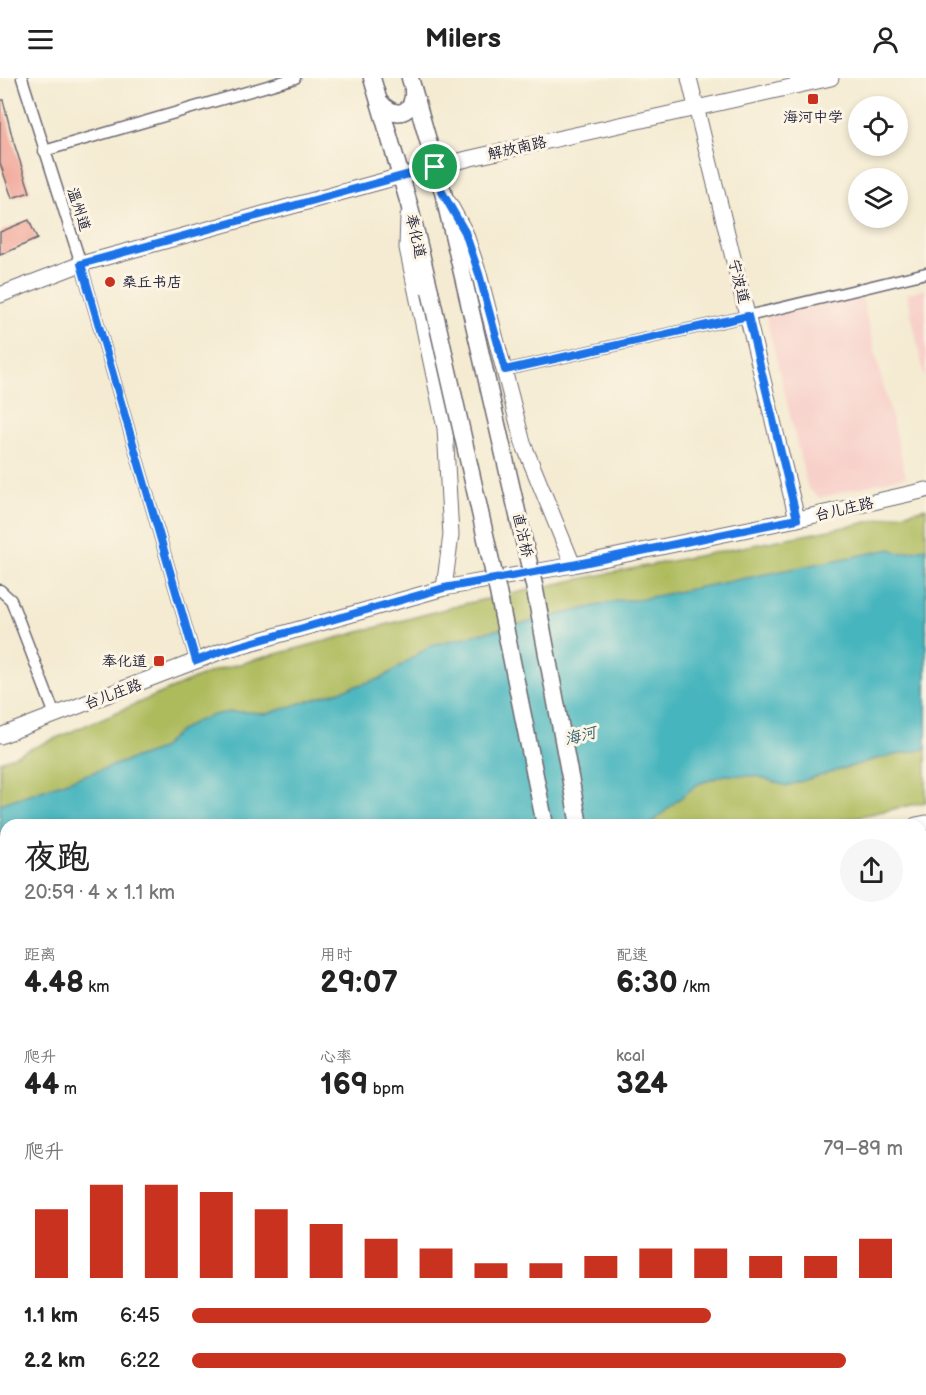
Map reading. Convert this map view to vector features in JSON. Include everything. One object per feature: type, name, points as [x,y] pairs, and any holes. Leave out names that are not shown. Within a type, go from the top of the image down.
[{"type":"main road","name":"奉化道","points":[[372,78],[409,204],[430,291],[498,592],[544,819]]},
{"type":"main road","points":[[379,101],[390,111],[396,113],[405,111],[411,104],[411,83]]},
{"type":"main road","points":[[411,83],[442,192]]},
{"type":"main road","name":"直沽桥","points":[[442,192],[534,585],[578,819]]},
{"type":"street","name":"温州道","points":[[22,78],[81,264],[196,661]]},
{"type":"street","points":[[44,151],[295,78]]},
{"type":"street","name":"宁波道","points":[[689,78],[797,519]]},
{"type":"street","name":"解放南路","points":[[0,295],[81,264],[435,167],[831,78]]},
{"type":"street","points":[[442,192],[465,232],[479,274],[523,443],[573,565]]},
{"type":"street","points":[[409,204],[407,248],[445,428],[451,535],[444,588]]},
{"type":"street","points":[[505,370],[748,316],[926,273]]},
{"type":"street","name":"台儿庄路","points":[[0,736],[222,651],[444,588],[573,565],[797,519],[926,489]]},
{"type":"street","points":[[0,590],[10,600],[55,715]]},
{"type":"shaded area","points":[[926,289],[926,376],[924,376],[907,293]]},
{"type":"shaded area","points":[[861,294],[906,476],[820,498],[808,489],[766,317]]},
{"type":"green space","points":[[926,508],[926,802],[848,819],[0,819],[0,762],[213,671],[464,604],[855,525]]},
{"type":"water","name":"海河","points":[[926,548],[926,749],[876,759],[786,786],[756,776],[725,775],[698,784],[657,819],[0,819],[0,804],[161,749],[183,729],[209,716],[236,712],[266,714],[382,678],[431,645],[621,600],[636,600],[891,549],[900,553]]},
{"type":"building","points":[[0,100],[3,100],[30,192],[12,198],[0,163]]},
{"type":"building","points":[[29,220],[37,239],[0,255],[0,232]]},
{"type":"place","name":"海河中学","points":[[813,99]]},
{"type":"place","name":"桑丘书店","points":[[110,282]]},
{"type":"place","name":"奉化道","points":[[159,661]]},
{"type":"route","points":[[435,167],[442,192],[465,232],[505,370],[748,316],[797,519],[573,565],[444,588],[222,651],[196,661],[81,264],[435,167]]}]
